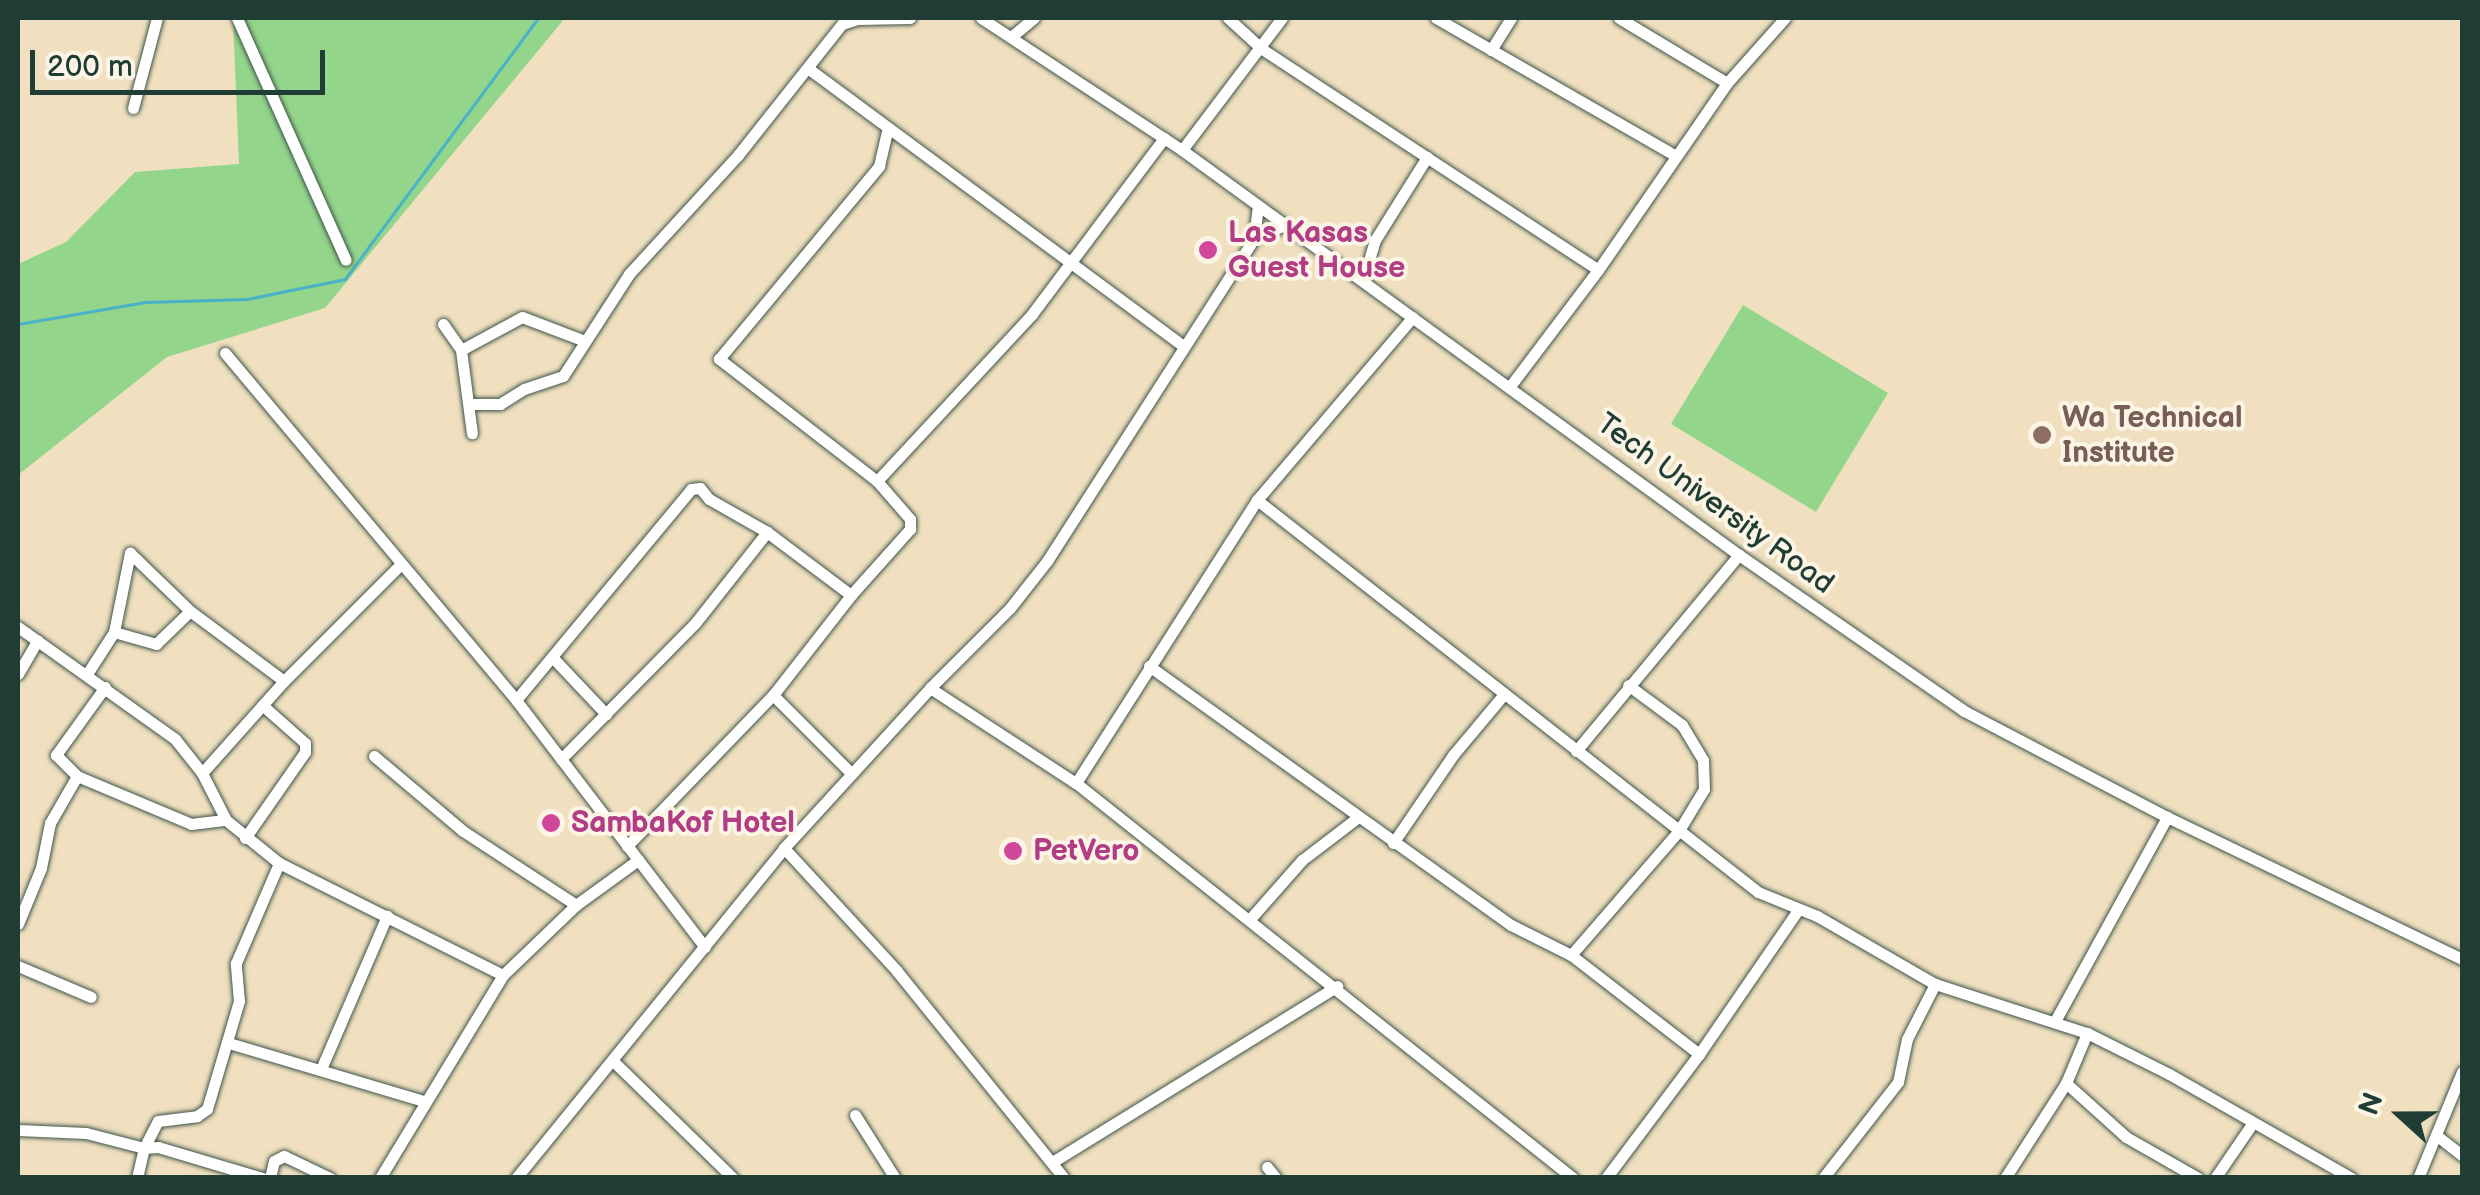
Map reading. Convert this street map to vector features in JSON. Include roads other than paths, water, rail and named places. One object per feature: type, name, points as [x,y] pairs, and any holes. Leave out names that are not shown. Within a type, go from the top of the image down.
[{"type":"street","points":[[132,108],[158,18]]},
{"type":"street","points":[[237,18],[346,260]]},
{"type":"street","points":[[471,404],[500,404],[524,389],[563,376],[629,274],[681,222],[848,21],[910,18]]},
{"type":"street","name":"Tech University Road","points":[[982,18],[1182,150],[1511,385],[1740,555],[1964,712],[2167,817],[2462,959]]},
{"type":"street","points":[[1011,37],[1034,18]]},
{"type":"street","points":[[1228,18],[1262,49],[1598,270]]},
{"type":"street","points":[[1182,150],[1282,18]]},
{"type":"street","points":[[1436,18],[1674,155]]},
{"type":"street","points":[[1491,50],[1511,18]]},
{"type":"street","points":[[1619,18],[1727,83]]},
{"type":"street","points":[[1511,385],[1598,270],[1727,83],[1785,18]]},
{"type":"street","points":[[808,69],[1184,346]]},
{"type":"street","points":[[627,846],[773,696],[851,595],[910,530],[910,519],[878,481],[719,358],[879,166],[888,128]]},
{"type":"street","points":[[878,481],[1073,264],[1164,138]]},
{"type":"street","points":[[1363,280],[1375,240],[1427,157]]},
{"type":"street","points":[[516,1178],[784,848],[930,688],[1010,608],[1047,561],[1254,238],[1258,206]]},
{"type":"street","points":[[1254,238],[1284,225]]},
{"type":"street","points":[[1076,784],[1257,500],[1414,316]]},
{"type":"street","points":[[461,350],[522,317],[585,341]]},
{"type":"street","points":[[443,324],[461,350],[472,432]]},
{"type":"street","points":[[225,353],[399,566],[516,700],[704,947]]},
{"type":"street","points":[[516,700],[554,659],[691,489],[700,488],[709,499],[766,532],[851,595]]},
{"type":"street","points":[[1257,500],[1758,892],[1817,916],[1935,984],[2086,1033],[2168,1074],[2351,1178]]},
{"type":"street","points":[[561,759],[696,622],[766,532]]},
{"type":"street","points":[[88,674],[114,632],[130,553],[190,611],[284,681]]},
{"type":"street","points":[[1576,752],[1740,555]]},
{"type":"street","points":[[202,772],[284,681],[399,566]]},
{"type":"street","points":[[114,632],[156,644],[190,611]]},
{"type":"street","points":[[18,627],[175,739],[202,772],[226,820],[279,863],[503,976]]},
{"type":"street","points":[[18,674],[38,640]]},
{"type":"street","points":[[554,659],[606,714]]},
{"type":"street","points":[[1149,666],[1511,925],[1571,955],[1699,1054]]},
{"type":"street","points":[[1571,955],[1678,832],[1704,789],[1702,760],[1682,725],[1628,685]]},
{"type":"street","points":[[105,687],[56,755],[77,776],[191,824],[226,820]]},
{"type":"street","points":[[930,688],[1076,784],[1337,986],[1574,1178]]},
{"type":"street","points":[[1393,842],[1453,755],[1504,694]]},
{"type":"street","points":[[773,696],[851,773]]},
{"type":"street","points":[[245,838],[305,752],[305,743],[262,705]]},
{"type":"street","points":[[374,756],[463,831],[576,904]]},
{"type":"street","points":[[18,924],[41,868],[50,822],[77,776]]},
{"type":"street","points":[[2055,1021],[2167,817]]},
{"type":"street","points":[[1250,919],[1302,860],[1358,818]]},
{"type":"street","points":[[784,848],[896,970],[1054,1160],[1064,1178]]},
{"type":"street","points":[[380,1178],[423,1101],[503,976],[576,904],[638,860]]},
{"type":"street","points":[[137,1178],[144,1148],[158,1121],[198,1116],[207,1109],[240,1001],[236,963],[279,863]]},
{"type":"street","points":[[1606,1178],[1699,1054],[1798,910]]},
{"type":"street","points":[[320,1068],[387,916]]},
{"type":"street","points":[[18,966],[91,997]]},
{"type":"street","points":[[1823,1178],[1898,1082],[1907,1040],[1935,984]]},
{"type":"street","points":[[1054,1160],[1337,986]]},
{"type":"street","points":[[2006,1178],[2066,1084],[2086,1033]]},
{"type":"street","points":[[229,1043],[423,1101]]},
{"type":"street","points":[[613,1061],[733,1178]]},
{"type":"street","points":[[2418,1178],[2462,1072]]},
{"type":"street","points":[[2066,1084],[2126,1136],[2198,1178]]},
{"type":"street","points":[[855,1115],[895,1178]]},
{"type":"street","points":[[2215,1178],[2252,1124]]},
{"type":"street","points":[[18,1130],[86,1133],[144,1148],[158,1146],[262,1178]]},
{"type":"street","points":[[2436,1135],[2462,1156]]},
{"type":"street","points":[[270,1178],[274,1161],[284,1156],[330,1178]]},
{"type":"street","points":[[1267,1166],[1276,1178]]},
{"type":"waterway","points":[[18,324],[145,302],[247,299],[345,279],[538,18]]},
{"type":"place","name":"Las Kasas Guest House","points":[[1208,250]]},
{"type":"place","name":"Wa Technical Institute","points":[[2042,435]]},
{"type":"place","name":"SambaKof Hotel","points":[[551,823]]},
{"type":"place","name":"PetVero","points":[[1013,851]]}]
